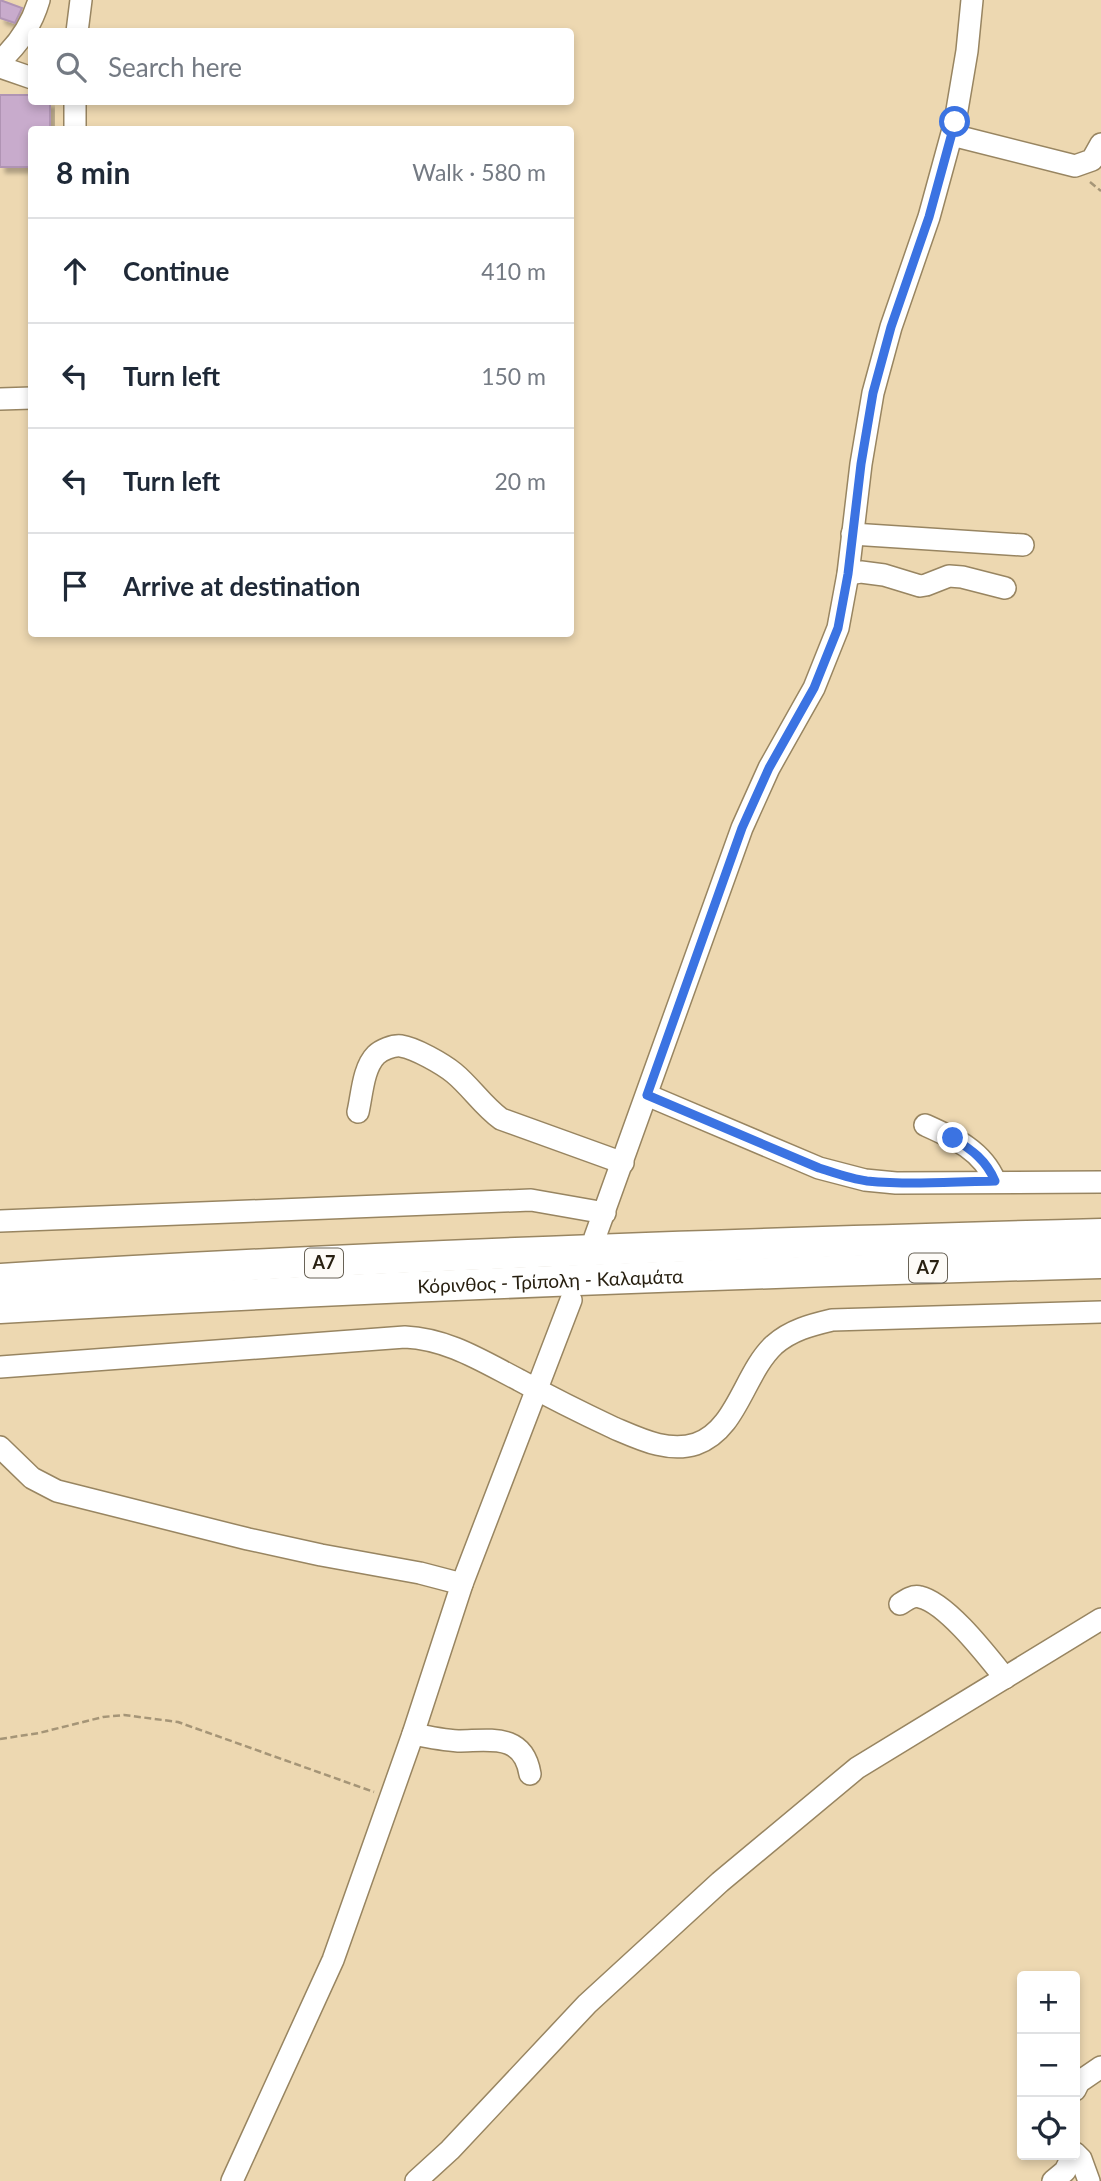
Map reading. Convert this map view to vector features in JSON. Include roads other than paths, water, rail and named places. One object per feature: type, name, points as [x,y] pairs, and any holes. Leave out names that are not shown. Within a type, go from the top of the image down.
[{"type":"highway","name":"Κόρινθος - Τρίπολη - Καλαμάτα","points":[[0,1279],[743,1244],[1101,1234]]},
{"type":"highway","name":"Κόρινθος - Τρίπολη - Καλαμάτα","points":[[0,1308],[756,1272],[1101,1263]]},
{"type":"street","points":[[0,61],[20,40],[39,0]]},
{"type":"street","points":[[78,28],[81,0]]},
{"type":"street","points":[[596,1237],[742,828],[769,768],[800,716],[825,665],[838,628],[848,574],[861,464],[880,365],[929,217],[951,135],[966,62],[972,0]]},
{"type":"street","points":[[0,67],[28,77]]},
{"type":"street","points":[[75,105],[75,126]]},
{"type":"street","points":[[951,135],[1075,166],[1092,160],[1101,144]]},
{"type":"street","points":[[0,399],[28,398]]},
{"type":"street","points":[[852,534],[1023,545]]},
{"type":"street","points":[[848,574],[861,572],[884,575],[920,586],[950,576],[962,577],[1005,588]]},
{"type":"street","points":[[358,1112],[365,1079],[375,1056],[393,1046],[402,1046],[454,1073],[501,1119],[623,1163]]},
{"type":"street","points":[[647,1095],[819,1168],[844,1176],[896,1183],[1101,1182]]},
{"type":"street","points":[[925,1125],[953,1138],[976,1154],[986,1164],[995,1181]]},
{"type":"street","points":[[0,1221],[531,1200],[605,1213]]},
{"type":"street","points":[[232,2181],[332,1960],[413,1734],[462,1584],[571,1300]]},
{"type":"street","points":[[0,1367],[405,1337],[424,1338],[457,1348],[574,1410],[632,1435],[657,1444],[678,1447],[697,1444],[714,1435],[725,1424],[757,1366],[774,1346],[808,1325],[832,1320],[1101,1312]]},
{"type":"street","points":[[0,1447],[32,1478],[57,1492],[248,1539],[420,1573],[462,1584]]},
{"type":"street","points":[[900,1604],[919,1596],[938,1607],[980,1647],[1005,1678]]},
{"type":"street","points":[[416,2181],[450,2150],[587,2004],[719,1882],[857,1768],[1101,1619]]},
{"type":"street","points":[[413,1734],[443,1740],[488,1738],[505,1742],[519,1749],[526,1759],[530,1774]]},
{"type":"street","points":[[1080,2081],[1101,2067]]},
{"type":"street","points":[[1080,2158],[1089,2181]]},
{"type":"street","points":[[1053,2181],[1065,2171],[1071,2160]]}]
